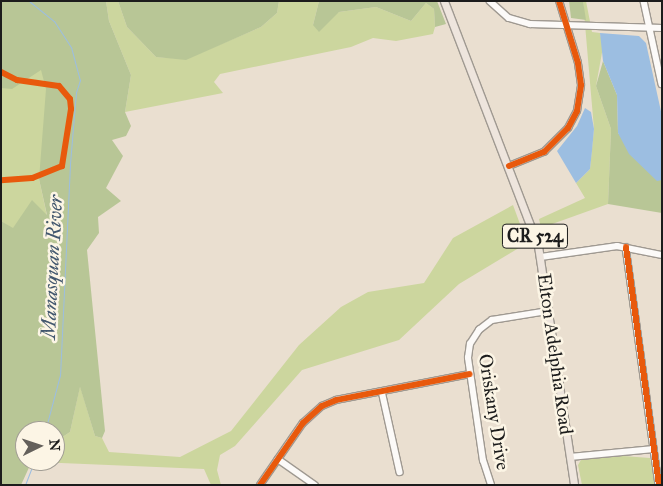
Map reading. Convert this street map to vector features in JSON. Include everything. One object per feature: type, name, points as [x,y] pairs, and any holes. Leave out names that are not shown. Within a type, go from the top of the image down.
[{"type":"main road","name":"Elton Adelphia Road","points":[[444,1],[509,166],[541,257],[574,485]]},
{"type":"street","points":[[490,1],[502,14],[519,22],[566,26],[662,28]]},
{"type":"street","points":[[509,166],[544,152],[568,128],[577,111],[581,85],[559,1]]},
{"type":"street","points":[[644,1],[662,84]]},
{"type":"street","points":[[626,247],[659,485]]},
{"type":"street","points":[[541,257],[626,247],[662,255]]},
{"type":"street","name":"Oriskany Drive","points":[[491,485],[483,461],[470,374],[470,344],[485,324],[499,318],[548,311]]},
{"type":"street","points":[[260,485],[303,423],[318,409],[336,400],[470,374]]},
{"type":"street","points":[[382,390],[400,472]]},
{"type":"street","points":[[570,457],[654,449]]},
{"type":"street","points":[[278,459],[315,485]]},
{"type":"green space","points":[[1,1],[96,105],[39,179],[47,216],[25,212],[13,229],[1,221]]},
{"type":"green space","points":[[1,1],[106,1],[109,21],[131,75],[125,112],[131,126],[126,136],[112,140],[123,156],[106,188],[121,201],[98,217],[99,233],[87,250],[105,431],[102,438],[95,436],[80,387],[70,432],[65,435],[65,421],[15,421],[15,471],[27,471],[21,485],[1,485],[1,221],[13,228],[32,200],[47,215],[39,179],[46,89],[41,70],[12,89],[1,88]]},
{"type":"green space","points":[[106,1],[118,1],[127,27],[156,57],[186,59],[261,27],[277,13],[279,1],[319,1],[313,25],[339,12],[376,7],[411,21],[426,3],[434,9],[435,27],[433,34],[396,41],[373,38],[351,47],[220,74],[214,82],[223,93],[125,112],[131,75],[109,21]]},
{"type":"green space","points":[[118,1],[279,1],[277,13],[261,27],[186,60],[156,57],[127,27]]},
{"type":"green space","points":[[319,1],[437,1],[446,24],[435,27],[434,9],[426,3],[411,21],[376,7],[339,12],[319,32],[313,25]]},
{"type":"green space","points":[[569,1],[583,1],[586,20],[571,18]]},
{"type":"green space","points":[[583,1],[586,1],[592,32],[600,33],[603,47],[596,86],[611,129],[608,204],[541,228],[539,219],[585,198],[576,183],[590,169],[594,129]]},
{"type":"green space","points":[[603,61],[617,95],[618,133],[657,180],[662,180],[662,213],[608,204],[611,129],[596,86]]},
{"type":"green space","points":[[513,205],[527,243],[459,284],[399,340],[302,370],[235,446],[220,455],[217,470],[221,485],[211,485],[204,469],[65,463],[65,435],[70,432],[80,386],[95,436],[102,438],[109,452],[180,457],[231,431],[299,345],[341,307],[368,292],[424,283],[453,238]]},
{"type":"green space","points":[[623,456],[650,458],[655,485],[582,485],[578,465],[581,460]]},
{"type":"water","points":[[600,33],[639,36],[646,43],[662,116],[662,180],[657,181],[629,154],[618,133],[617,95],[603,61]]},
{"type":"water","points":[[585,108],[591,112],[594,129],[590,169],[576,183],[557,151],[577,126]]},
{"type":"waterway","name":"Manasquan River","points":[[29,1],[54,21],[71,47],[80,80],[76,92],[70,164],[60,375],[48,421]]},
{"type":"waterway","name":"Manasquan River","points":[[25,485],[30,471]]},
{"type":"cycle path","points":[[509,166],[544,152],[568,128],[577,111],[581,85],[578,63],[559,1]]},
{"type":"cycle path","points":[[1,72],[17,80],[59,86],[70,99],[71,109],[62,166],[32,178],[1,180]]},
{"type":"cycle path","points":[[626,247],[659,485]]},
{"type":"cycle path","points":[[260,485],[303,423],[322,406],[336,400],[470,374]]}]
